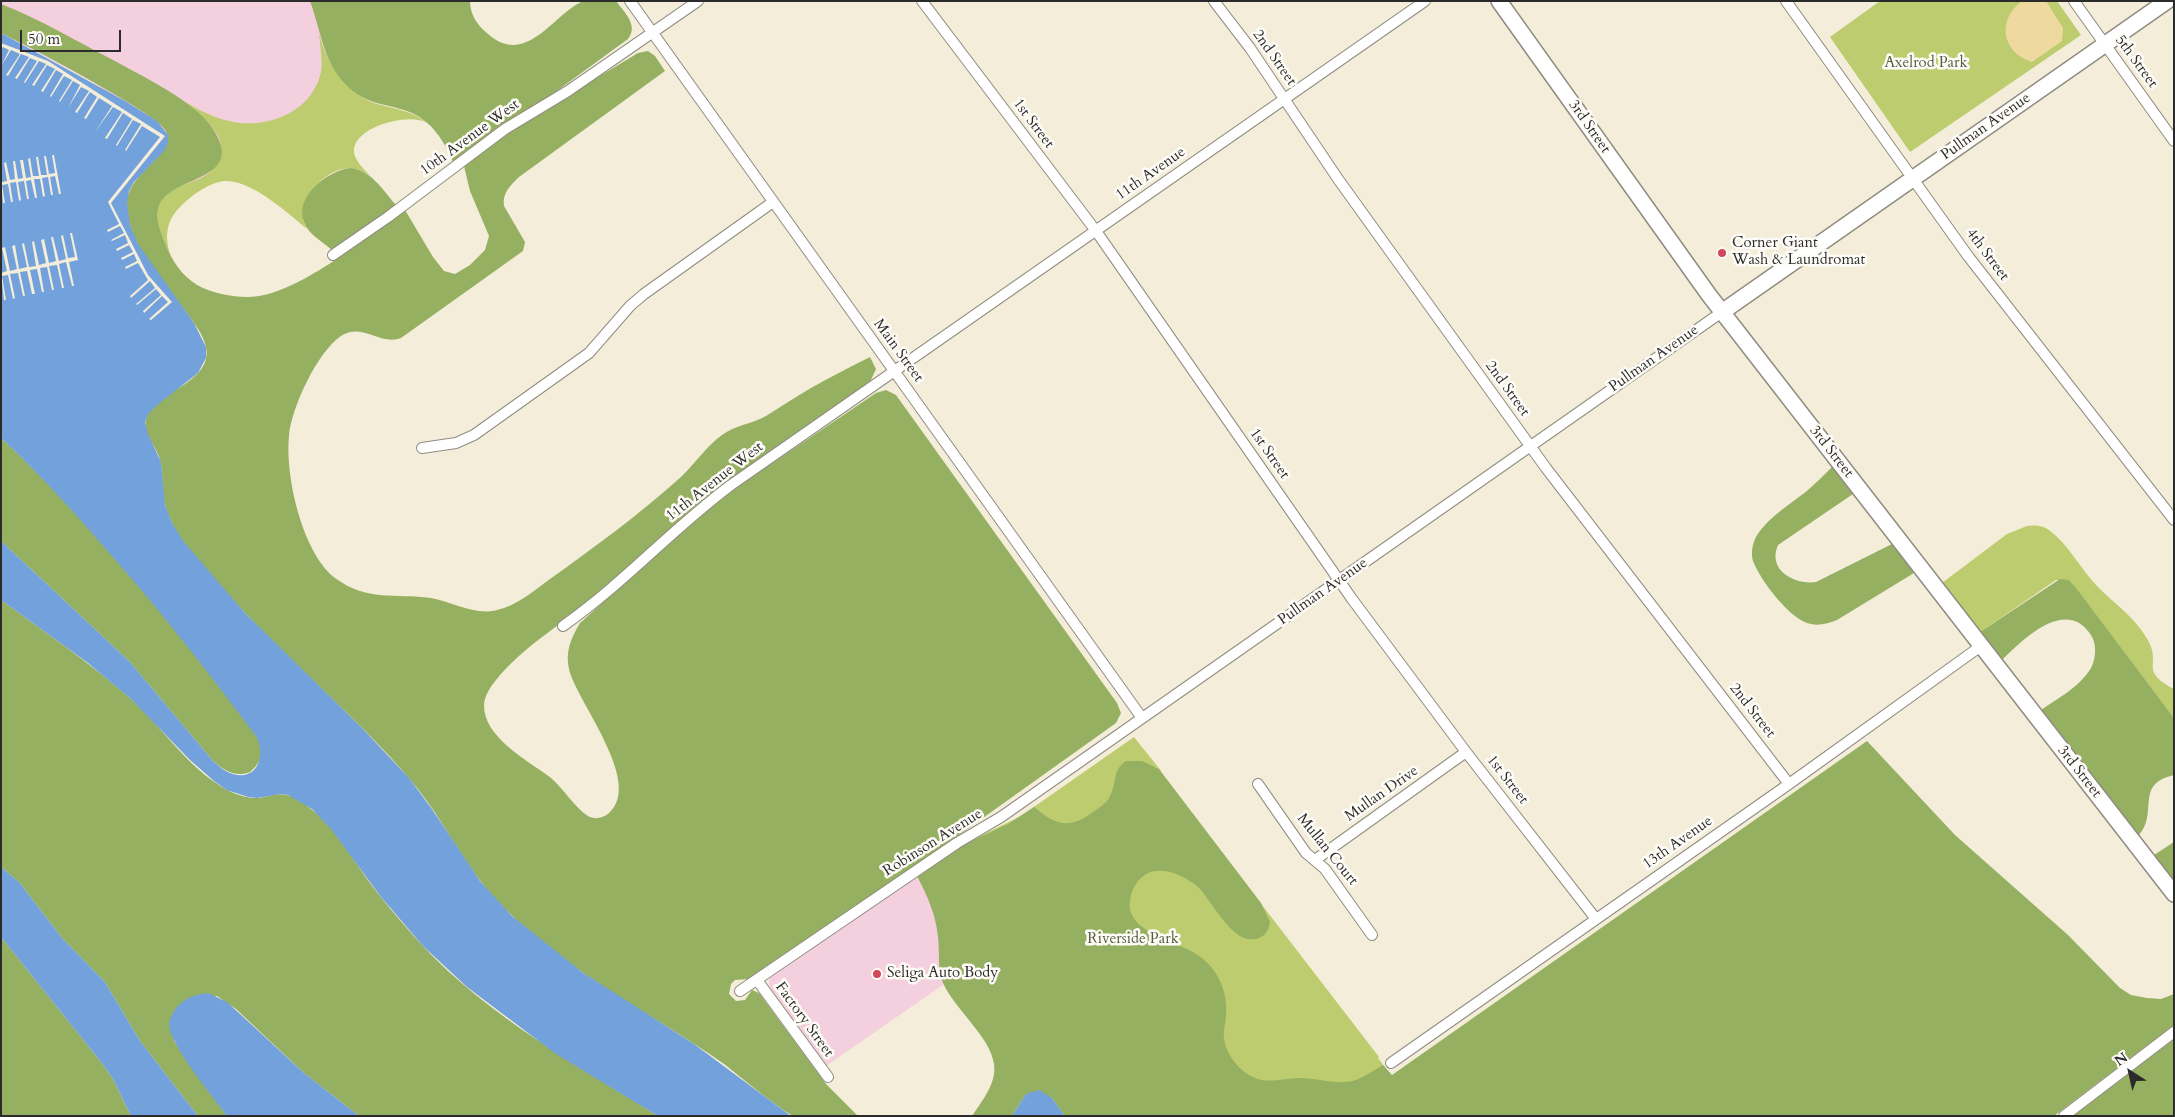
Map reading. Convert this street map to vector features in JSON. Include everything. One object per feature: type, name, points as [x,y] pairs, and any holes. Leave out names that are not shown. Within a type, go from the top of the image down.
[{"type":"street","name":"Main Street","points":[[630,1],[1142,718]]},
{"type":"street","name":"10th Avenue West","points":[[333,255],[388,217],[498,133],[568,90],[698,1]]},
{"type":"street","name":"1st Street","points":[[922,1],[1096,231],[1338,580],[1466,752],[1596,918]]},
{"type":"street","name":"2nd Street","points":[[1214,1],[1250,48],[1338,179],[1530,446],[1789,784]]},
{"type":"street","name":"11th Avenue","points":[[895,373],[1424,1]]},
{"type":"street","name":"3rd Street","points":[[1499,1],[1722,312],[2174,894]]},
{"type":"street","name":"4th Street","points":[[1786,1],[1979,271],[2173,516]]},
{"type":"street","name":"5th Street","points":[[2074,1],[2174,141]]},
{"type":"street","name":"Pullman Avenue","points":[[1142,718],[2167,1]]},
{"type":"street","points":[[422,448],[459,442],[489,425],[589,353],[630,306],[644,294],[773,202]]},
{"type":"street","name":"11th Avenue West","points":[[563,626],[603,597],[720,494],[895,373]]},
{"type":"street","name":"13th Avenue","points":[[1391,1063],[1789,784],[1981,646]]},
{"type":"street","name":"Robinson Avenue","points":[[740,991],[964,838],[1001,817],[1142,718]]},
{"type":"street","name":"Mullan Drive","points":[[1315,860],[1466,752]]},
{"type":"street","name":"Mullan Court","points":[[1258,784],[1306,853],[1326,869],[1372,936]]},
{"type":"street","name":"Factory Street","points":[[756,980],[828,1077]]},
{"type":"street","points":[[2064,1116],[2174,1032]]},
{"type":"shaded area","points":[[1,1],[346,1],[383,53],[132,231],[161,155],[98,85],[1,33]]},
{"type":"shaded area","points":[[929,868],[989,953],[826,1066],[770,988],[769,979]]},
{"type":"green space","points":[[310,1],[470,1],[473,15],[484,31],[502,43],[514,45],[538,36],[581,2],[616,1],[629,19],[632,29],[628,39],[554,93],[502,125],[453,162],[437,133],[426,122],[412,113],[361,97],[338,76],[327,56]]},
{"type":"green space","name":"Axelrod Park","points":[[1880,1],[2057,1],[2081,35],[1910,152],[1830,37]]},
{"type":"green space","points":[[1,4],[44,23],[155,83],[185,102],[211,125],[218,138],[222,152],[219,163],[211,171],[175,189],[165,197],[159,206],[158,222],[171,256],[187,277],[203,288],[216,293],[238,297],[259,296],[276,291],[315,273],[405,210],[433,257],[444,271],[455,274],[470,265],[485,250],[489,236],[470,191],[464,166],[512,129],[638,53],[648,51],[655,56],[665,71],[519,177],[507,190],[504,197],[504,206],[525,242],[523,251],[401,338],[393,340],[364,333],[349,332],[332,343],[307,381],[291,424],[288,453],[293,492],[298,512],[313,550],[323,566],[335,578],[347,586],[370,594],[431,598],[472,610],[497,610],[525,598],[584,555],[682,476],[706,449],[722,435],[732,429],[766,416],[818,384],[870,357],[876,369],[870,382],[711,496],[599,594],[532,645],[507,667],[496,680],[487,694],[484,704],[486,716],[499,738],[519,756],[551,778],[583,813],[596,818],[609,813],[618,799],[619,782],[614,762],[574,683],[568,663],[570,645],[580,623],[715,502],[876,393],[886,390],[896,395],[1117,703],[1121,713],[1116,723],[959,835],[749,979],[735,980],[731,984],[729,994],[736,1001],[745,1000],[752,990],[759,993],[826,1084],[858,1116],[794,1116],[789,1114],[724,1064],[574,966],[518,922],[484,886],[434,811],[399,767],[250,618],[187,546],[175,528],[166,508],[160,460],[147,433],[145,422],[153,407],[193,378],[201,369],[206,359],[206,347],[195,324],[157,275],[139,246],[132,232],[127,202],[130,191],[136,181],[166,146],[168,138],[165,130],[159,123],[134,106],[85,77],[1,33]]},
{"type":"green space","points":[[319,34],[334,68],[358,95],[369,101],[411,114],[427,123],[408,119],[396,121],[371,129],[362,136],[356,144],[355,157],[375,181],[361,170],[355,169],[345,169],[325,177],[316,185],[305,205],[303,215],[308,230],[276,204],[250,187],[225,181],[219,182],[207,186],[196,193],[177,210],[170,221],[167,233],[170,254],[160,231],[158,212],[163,199],[174,189],[203,177],[214,168],[221,148],[220,140],[211,125],[176,97],[208,114],[229,121],[258,123],[286,115],[298,108],[316,86],[322,67]]},
{"type":"green space","points":[[350,168],[370,177],[396,205],[332,250],[312,234],[304,222],[302,212],[308,194],[315,186],[332,174]]},
{"type":"green space","points":[[1,438],[60,496],[143,589],[243,716],[261,746],[259,761],[250,772],[235,774],[213,761],[130,662],[1,541]]},
{"type":"green space","points":[[1832,467],[1853,494],[1778,545],[1776,562],[1779,568],[1791,578],[1799,581],[1816,582],[1892,544],[1914,573],[1837,620],[1814,625],[1794,616],[1777,599],[1757,569],[1753,561],[1752,550],[1755,539],[1765,525],[1808,490]]},
{"type":"green space","points":[[2027,526],[2044,527],[2056,536],[2096,585],[2141,629],[2151,646],[2154,671],[2163,682],[2174,689],[2174,718],[2069,580],[2056,580],[1980,632],[1942,583],[2007,534]]},
{"type":"green space","points":[[2060,579],[2069,580],[2076,588],[2174,718],[2174,775],[2162,779],[2154,785],[2149,800],[2145,826],[2139,835],[2041,710],[2061,697],[2087,675],[2094,660],[2095,652],[2091,635],[2081,624],[2069,620],[2057,620],[2032,633],[2002,660],[1980,632]]},
{"type":"green space","points":[[1,600],[100,673],[131,699],[182,754],[216,783],[245,797],[258,798],[278,794],[294,798],[307,806],[334,832],[385,903],[448,971],[504,1017],[534,1038],[658,1116],[359,1116],[304,1073],[236,1009],[217,996],[179,1005],[171,1018],[174,1041],[227,1116],[198,1116],[140,1041],[105,982],[62,938],[19,882],[1,867]]},
{"type":"green space","name":"Riverside Park","points":[[1134,737],[1391,1075],[1483,1116],[1065,1116],[1056,1103],[970,841],[1021,816]]},
{"type":"green space","points":[[1867,741],[1955,835],[2068,935],[2120,988],[2131,995],[2147,998],[2161,999],[2174,994],[2174,1025],[2054,1116],[1065,1116],[1052,1098],[1026,1094],[1012,1116],[972,1116],[991,1085],[994,1064],[986,1043],[955,1003],[943,983],[940,972],[935,921],[928,898],[917,876],[959,847],[1008,824],[1034,807],[1049,818],[1063,823],[1070,823],[1084,818],[1109,799],[1117,773],[1126,761],[1142,761],[1159,769],[1261,903],[1270,922],[1267,931],[1261,937],[1251,939],[1242,937],[1225,922],[1197,886],[1167,871],[1154,871],[1144,875],[1133,889],[1130,901],[1131,912],[1136,921],[1157,936],[1202,958],[1218,976],[1224,991],[1226,1007],[1225,1044],[1232,1058],[1242,1070],[1262,1080],[1307,1078],[1349,1082],[1367,1075],[1383,1065],[1392,1075]]},
{"type":"green space","points":[[2174,842],[2174,880],[2154,855]]},
{"type":"green space","points":[[1,937],[101,1062],[113,1079],[131,1116],[1,1116]]},
{"type":"green space","points":[[2174,1039],[2174,1116],[2073,1116]]},
{"type":"sand","points":[[2022,1],[2046,1],[2063,28],[2062,41],[2032,62],[2022,58],[2014,51],[2006,35],[2008,17]]},
{"type":"water","points":[[1,33],[125,101],[157,121],[168,135],[168,143],[164,151],[134,182],[129,191],[127,203],[130,225],[138,244],[194,323],[206,347],[206,358],[198,373],[156,406],[148,414],[145,422],[148,434],[161,462],[165,505],[172,523],[184,542],[245,613],[362,728],[409,778],[480,881],[512,916],[582,972],[694,1044],[791,1116],[658,1116],[556,1054],[467,987],[423,946],[381,897],[331,829],[312,809],[288,795],[281,794],[257,798],[227,790],[190,760],[131,699],[88,663],[1,600],[1,541],[130,662],[213,761],[222,769],[233,774],[242,775],[249,774],[258,765],[260,751],[256,736],[189,648],[76,515],[1,438]]},
{"type":"water","points":[[1,867],[19,882],[62,938],[105,982],[140,1041],[198,1116],[131,1116],[113,1079],[101,1062],[1,937]]},
{"type":"water","points":[[208,993],[227,1002],[304,1073],[359,1116],[227,1116],[184,1057],[171,1033],[169,1024],[174,1011],[183,1002],[193,996]]},
{"type":"water","points":[[1039,1090],[1052,1098],[1065,1116],[1012,1116],[1026,1094]]},
{"type":"pier","points":[[1,43],[48,61],[165,136],[111,203],[148,275],[172,302],[151,320],[149,319],[168,302],[162,296],[144,313],[143,311],[161,295],[156,289],[136,304],[155,288],[150,281],[131,298],[130,296],[148,280],[138,263],[126,269],[125,267],[137,261],[134,254],[122,260],[121,258],[133,252],[129,245],[117,251],[116,249],[128,243],[125,235],[111,240],[124,233],[120,226],[108,232],[107,230],[119,224],[108,202],[160,137],[142,126],[126,151],[141,124],[133,120],[117,146],[132,119],[123,113],[107,139],[105,138],[122,112],[113,107],[95,132],[112,106],[99,98],[86,119],[84,118],[97,97],[90,92],[77,113],[75,112],[89,91],[81,87],[68,108],[80,85],[73,81],[60,102],[72,80],[64,76],[51,97],[63,74],[56,70],[43,92],[41,91],[55,69],[47,65],[34,86],[32,85],[46,64],[39,61],[25,83],[37,61],[30,58],[17,79],[15,78],[29,57],[21,54],[8,76],[6,75],[20,54],[11,50],[1,66],[9,50],[3,47],[1,50]]},
{"type":"pier","points":[[52,155],[54,155],[61,194],[59,194],[55,176],[50,177],[53,195],[51,195],[48,177],[42,178],[45,196],[43,197],[40,179],[34,179],[37,198],[35,198],[31,180],[26,181],[29,199],[27,199],[24,181],[18,182],[21,200],[19,201],[16,182],[10,183],[13,202],[11,202],[8,184],[2,185],[5,203],[3,203],[1,178],[2,182],[7,181],[4,163],[6,162],[10,180],[15,179],[13,161],[15,161],[18,179],[23,178],[20,160],[23,160],[26,178],[31,177],[28,159],[30,158],[33,176],[39,176],[36,157],[38,157],[41,175],[47,175],[44,156],[46,156],[49,174],[55,173]]},
{"type":"pier","points":[[70,233],[72,233],[78,260],[69,262],[74,286],[72,286],[66,262],[59,264],[64,288],[62,288],[57,265],[49,266],[54,290],[52,290],[47,267],[40,268],[44,292],[42,292],[37,269],[30,270],[35,294],[32,294],[27,271],[20,272],[25,296],[23,296],[18,273],[10,274],[15,298],[13,299],[8,275],[2,276],[6,300],[4,300],[1,273],[7,271],[2,248],[5,247],[10,271],[17,269],[12,246],[15,245],[19,269],[27,267],[22,244],[24,243],[29,267],[36,266],[32,242],[34,241],[39,265],[46,263],[41,240],[44,239],[49,263],[56,261],[51,237],[53,237],[59,261],[66,259],[61,236],[63,235],[68,258],[75,257]]},
{"type":"place","name":"Corner Giant Wash & Laundromat","points":[[1722,253]]},
{"type":"place","name":"Seliga Auto Body","points":[[877,974]]}]
